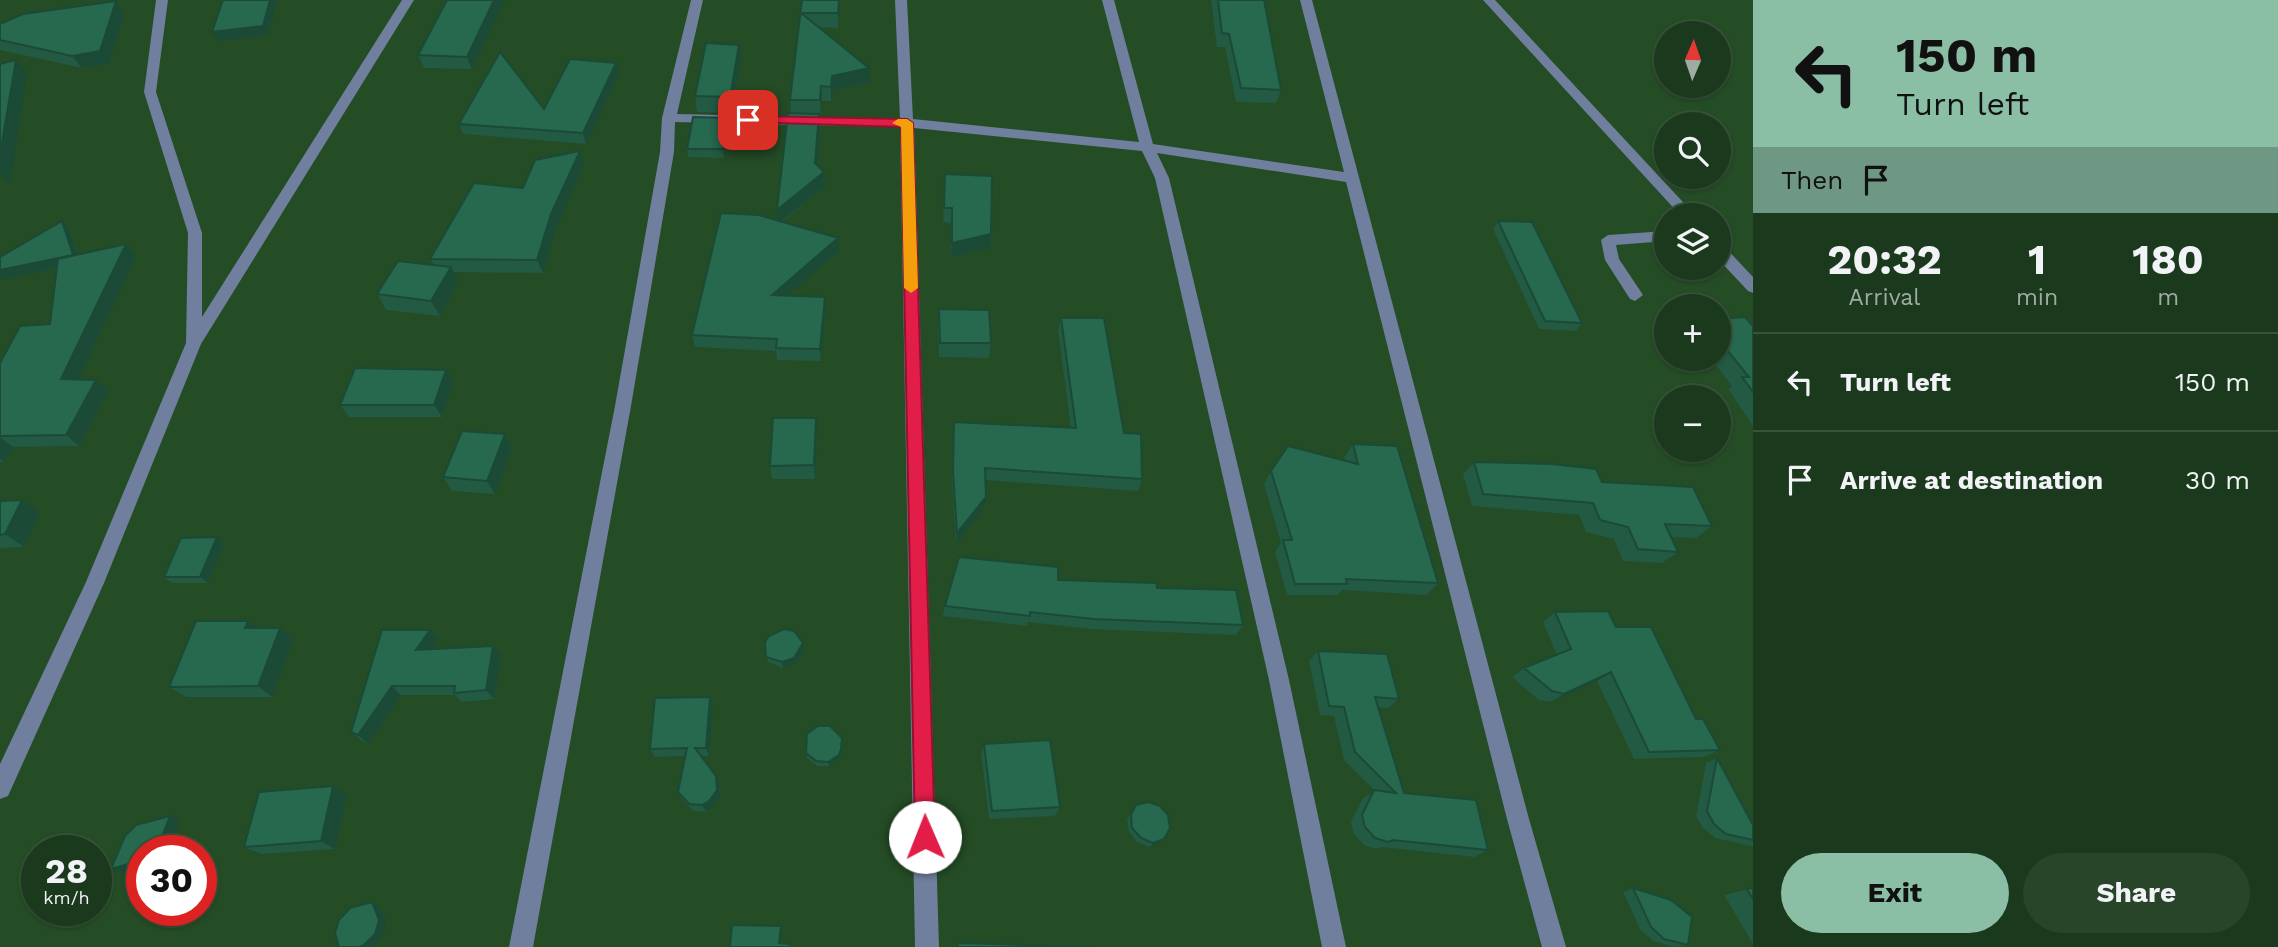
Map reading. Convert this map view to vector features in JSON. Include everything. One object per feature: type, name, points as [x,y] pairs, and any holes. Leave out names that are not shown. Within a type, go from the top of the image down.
[{"type":"street","points":[[162,0],[150,92],[195,233],[194,343]]},
{"type":"street","points":[[521,947],[623,406],[667,152],[669,118],[698,0]]},
{"type":"street","points":[[901,0],[907,123],[928,947]]},
{"type":"street","points":[[1108,0],[1147,146],[1162,178],[1279,680],[1334,947]]},
{"type":"street","points":[[1306,0],[1518,818],[1554,947]]},
{"type":"street","points":[[1489,0],[1677,203]]},
{"type":"street","points":[[0,789],[95,583],[194,343],[352,93],[406,2]]},
{"type":"street","points":[[669,118],[907,123],[1147,146],[1353,178]]},
{"type":"street","points":[[1635,295],[1612,260],[1608,240],[1654,237]]},
{"type":"street","points":[[1731,263],[1753,287]]},
{"type":"building","points":[[223,0],[270,0],[263,26],[212,32]]},
{"type":"building","points":[[447,0],[494,0],[467,57],[418,55]]},
{"type":"building","points":[[802,0],[839,0],[838,13],[801,13],[869,68],[832,76],[831,87],[821,86],[820,100],[790,100]]},
{"type":"building","points":[[1218,0],[1264,0],[1281,90],[1241,88],[1229,34],[1222,33]]},
{"type":"building","points":[[116,1],[100,51],[72,56],[0,40],[0,24],[23,14]]},
{"type":"building","points":[[706,43],[739,45],[730,97],[695,96]]},
{"type":"building","points":[[500,52],[544,109],[570,59],[616,63],[583,133],[459,124]]},
{"type":"building","points":[[16,60],[0,154],[0,64]]},
{"type":"building","points":[[788,113],[819,114],[815,163],[824,172],[777,210]]},
{"type":"building","points":[[693,117],[729,118],[723,149],[687,149]]},
{"type":"building","points":[[580,151],[551,214],[537,260],[430,259],[474,183],[523,188],[535,160]]},
{"type":"building","points":[[945,174],[992,176],[991,234],[952,243],[952,208],[944,208]]},
{"type":"building","points":[[721,213],[759,215],[838,238],[772,295],[825,297],[820,349],[776,348],[777,339],[692,335]]},
{"type":"building","points":[[62,221],[73,255],[0,270],[0,257]]},
{"type":"building","points":[[1498,221],[1532,222],[1582,323],[1545,321]]},
{"type":"building","points":[[126,244],[61,379],[96,380],[66,435],[0,436],[0,363],[20,326],[50,324],[58,259]]},
{"type":"building","points":[[398,261],[451,267],[431,301],[377,294]]},
{"type":"building","points":[[939,309],[989,310],[991,343],[940,343]]},
{"type":"building","points":[[1745,317],[1753,326],[1753,392],[1742,377],[1749,377],[1731,355],[1731,318]]},
{"type":"building","points":[[1061,318],[1104,318],[1124,433],[1141,434],[1142,479],[985,468],[986,497],[957,533],[953,472],[954,422],[1076,428]]},
{"type":"building","points":[[355,368],[446,370],[434,405],[340,405]]},
{"type":"building","points":[[773,418],[816,418],[814,465],[770,466]]},
{"type":"building","points":[[462,431],[505,434],[487,481],[443,477]]},
{"type":"building","points":[[1353,444],[1397,446],[1438,583],[1346,579],[1347,584],[1295,584],[1283,540],[1292,540],[1271,471],[1288,446],[1358,464]]},
{"type":"building","points":[[1474,462],[1552,464],[1596,469],[1602,482],[1693,487],[1712,526],[1665,524],[1678,552],[1638,549],[1628,527],[1600,520],[1593,503],[1483,494]]},
{"type":"building","points":[[22,500],[5,534],[0,535],[0,501]]},
{"type":"building","points":[[217,537],[200,577],[164,577],[181,538]]},
{"type":"building","points":[[959,557],[1058,567],[1058,580],[1156,583],[1157,588],[1236,590],[1243,625],[1094,619],[1030,612],[1030,616],[945,606]]},
{"type":"building","points":[[1608,611],[1616,627],[1651,627],[1696,719],[1703,719],[1720,750],[1649,752],[1611,672],[1564,694],[1552,691],[1524,668],[1571,649],[1555,612]]},
{"type":"building","points":[[196,621],[248,621],[245,628],[280,628],[258,686],[169,687]]},
{"type":"building","points":[[784,629],[794,631],[803,643],[794,658],[782,662],[766,657],[765,642],[769,636]]},
{"type":"building","points":[[382,630],[430,630],[416,650],[493,646],[486,690],[454,693],[455,686],[392,686],[358,735],[351,732]]},
{"type":"building","points":[[1318,651],[1387,654],[1399,699],[1375,697],[1404,793],[1476,800],[1488,850],[1393,840],[1388,842],[1375,838],[1365,827],[1362,815],[1374,790],[1396,793],[1355,752],[1344,707],[1329,706]]},
{"type":"building","points":[[710,697],[706,748],[695,748],[716,776],[717,790],[709,801],[702,805],[689,804],[678,792],[687,748],[650,749],[655,698]]},
{"type":"building","points":[[818,726],[830,726],[842,738],[839,755],[828,762],[816,761],[806,753],[807,734]]},
{"type":"building","points":[[1050,740],[1060,807],[992,811],[984,744]]},
{"type":"building","points":[[1717,758],[1753,825],[1753,840],[1726,834],[1714,824],[1707,811]]},
{"type":"building","points":[[333,786],[321,841],[244,847],[259,792]]},
{"type":"building","points":[[1148,802],[1160,806],[1168,815],[1170,828],[1164,839],[1153,843],[1141,838],[1132,828],[1131,815],[1136,805]]},
{"type":"building","points":[[170,816],[163,835],[126,835],[136,825]]},
{"type":"building","points":[[125,836],[126,865],[112,869],[112,867]]},
{"type":"building","points":[[1633,888],[1671,900],[1692,917],[1688,945],[1664,939],[1651,927]]},
{"type":"building","points":[[1753,888],[1753,899],[1747,889]]},
{"type":"building","points":[[372,902],[379,920],[375,934],[359,947],[339,947],[335,933],[339,920],[350,908]]},
{"type":"building","points":[[732,925],[781,926],[779,943],[790,944],[790,947],[730,947]]},
{"type":"building","points":[[958,943],[1093,947],[958,947]]},
{"type":"slow traffic","points":[[898,123],[907,123],[911,288]]},
{"type":"route","points":[[748,120],[907,123],[925,837]]}]
